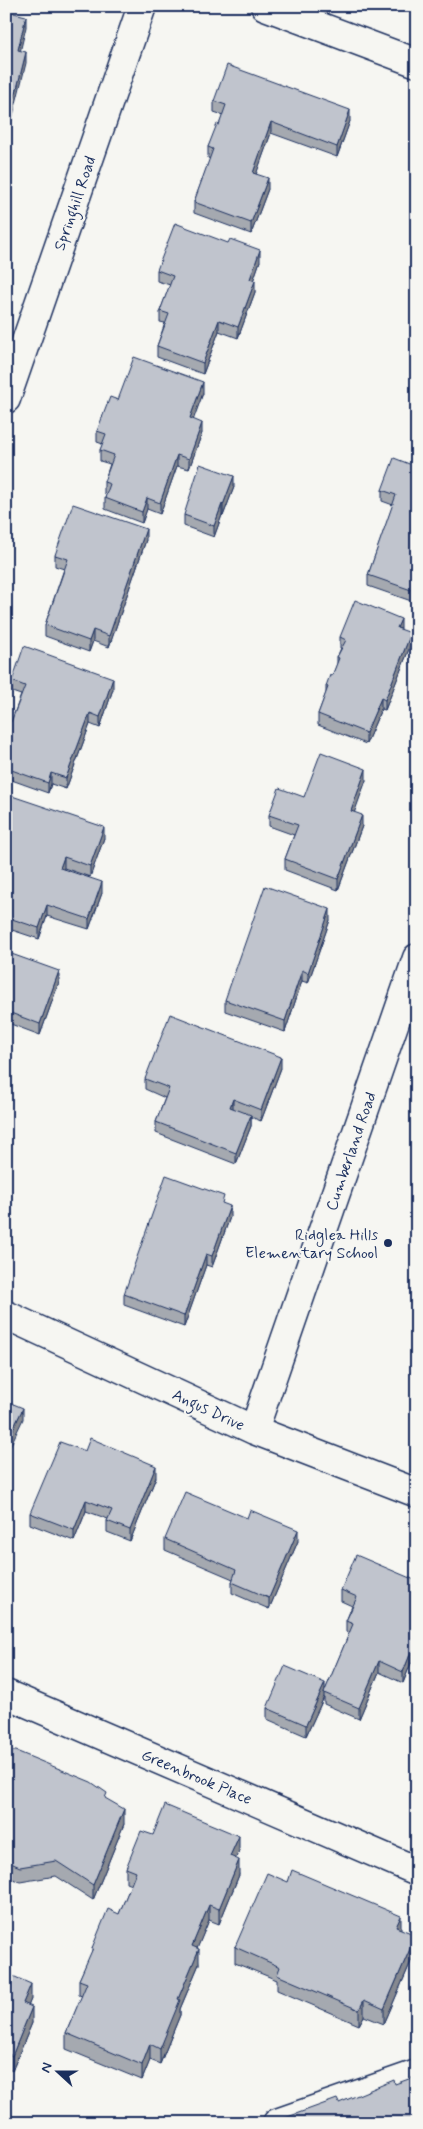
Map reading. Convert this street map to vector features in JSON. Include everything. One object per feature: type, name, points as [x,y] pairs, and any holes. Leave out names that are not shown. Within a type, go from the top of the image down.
[{"type":"street","name":"Springhill Road","points":[[6,399],[142,6]]},
{"type":"street","points":[[265,6],[417,63]]},
{"type":"street","name":"Cumberland Road","points":[[254,1430],[417,958]]},
{"type":"street","name":"Angus Drive","points":[[6,1315],[254,1430],[417,1493]]},
{"type":"street","name":"Greenbrook Place","points":[[6,1694],[417,1871]]},
{"type":"street","points":[[277,2123],[417,2074]]},
{"type":"building","points":[[6,11],[26,16],[18,50],[26,52],[6,133]]},
{"type":"building","points":[[227,65],[350,110],[337,147],[271,122],[253,173],[268,178],[251,223],[194,202],[213,149],[208,147],[226,105],[214,101]]},
{"type":"building","points":[[175,223],[228,243],[230,239],[260,250],[250,279],[255,281],[238,327],[219,320],[203,363],[157,346],[169,314],[160,311],[173,276],[157,270]]},
{"type":"building","points":[[134,357],[203,382],[190,418],[202,423],[189,459],[177,455],[160,503],[147,498],[142,512],[105,498],[110,484],[104,482],[114,455],[100,450],[106,434],[97,431],[110,397],[118,400]]},
{"type":"building","points":[[394,458],[417,467],[417,592],[368,575],[396,495],[382,490]]},
{"type":"building","points":[[200,464],[234,476],[214,526],[184,515]]},
{"type":"building","points":[[73,504],[146,529],[109,636],[93,630],[89,641],[45,625],[68,559],[55,555]]},
{"type":"building","points":[[355,600],[401,619],[397,628],[411,633],[385,700],[381,698],[366,733],[318,714],[328,687],[326,686],[330,675],[332,676],[339,658],[337,657],[346,640],[340,637]]},
{"type":"building","points":[[24,646],[113,678],[100,717],[90,713],[66,778],[51,773],[48,783],[6,768],[6,727],[8,721],[11,722],[25,686],[12,681]]},
{"type":"building","points":[[321,752],[366,769],[351,811],[362,815],[338,879],[285,859],[298,825],[269,815],[279,788],[304,797]]},
{"type":"building","points":[[6,794],[104,827],[90,866],[64,857],[60,868],[102,882],[89,919],[47,905],[39,928],[6,917]]},
{"type":"building","points":[[265,886],[330,909],[308,973],[302,970],[285,1021],[225,1000]]},
{"type":"building","points":[[6,952],[59,971],[40,1024],[8,1012],[6,1017]]},
{"type":"building","points":[[170,1014],[281,1057],[261,1110],[233,1099],[230,1107],[251,1115],[236,1153],[156,1122],[169,1088],[145,1079]]},
{"type":"building","points":[[166,1175],[224,1196],[222,1203],[230,1206],[212,1256],[206,1254],[184,1316],[124,1294]]},
{"type":"building","points":[[6,1401],[23,1408],[6,1444]]},
{"type":"building","points":[[90,1438],[156,1466],[130,1530],[107,1521],[112,1510],[86,1500],[74,1530],[30,1513],[60,1442],[85,1451]]},
{"type":"building","points":[[185,1492],[247,1518],[250,1510],[298,1530],[269,1598],[232,1582],[236,1570],[165,1539]]},
{"type":"building","points":[[356,1555],[417,1581],[417,1655],[411,1652],[403,1672],[379,1661],[359,1708],[324,1693],[353,1624],[346,1621],[357,1597],[341,1590]]},
{"type":"building","points":[[285,1666],[325,1683],[306,1725],[267,1708]]},
{"type":"building","points":[[6,1751],[16,1751],[91,1782],[107,1793],[105,1798],[124,1809],[93,1885],[56,1861],[20,1867],[6,1861]]},
{"type":"building","points":[[165,1805],[239,1836],[230,1856],[239,1860],[219,1909],[209,1905],[192,1946],[199,1949],[160,2049],[150,2044],[142,2065],[66,2033],[87,1983],[79,1980],[108,1909],[119,1914],[136,1872],[126,1868],[141,1831],[153,1835]]},
{"type":"building","points":[[292,1870],[401,1916],[396,1927],[416,1935],[384,2009],[364,2000],[359,2010],[277,1975],[280,1967],[235,1947],[267,1873],[288,1882]]},
{"type":"building","points":[[6,1973],[31,1984],[23,2003],[32,2007],[12,2056],[9,2054],[6,2059]]},
{"type":"building","points":[[417,2076],[417,2123],[271,2123],[337,2099],[339,2103],[394,2080],[395,2084]]},
{"type":"place","name":"Ridglea Hills Elementary School","points":[[388,1243]]}]
